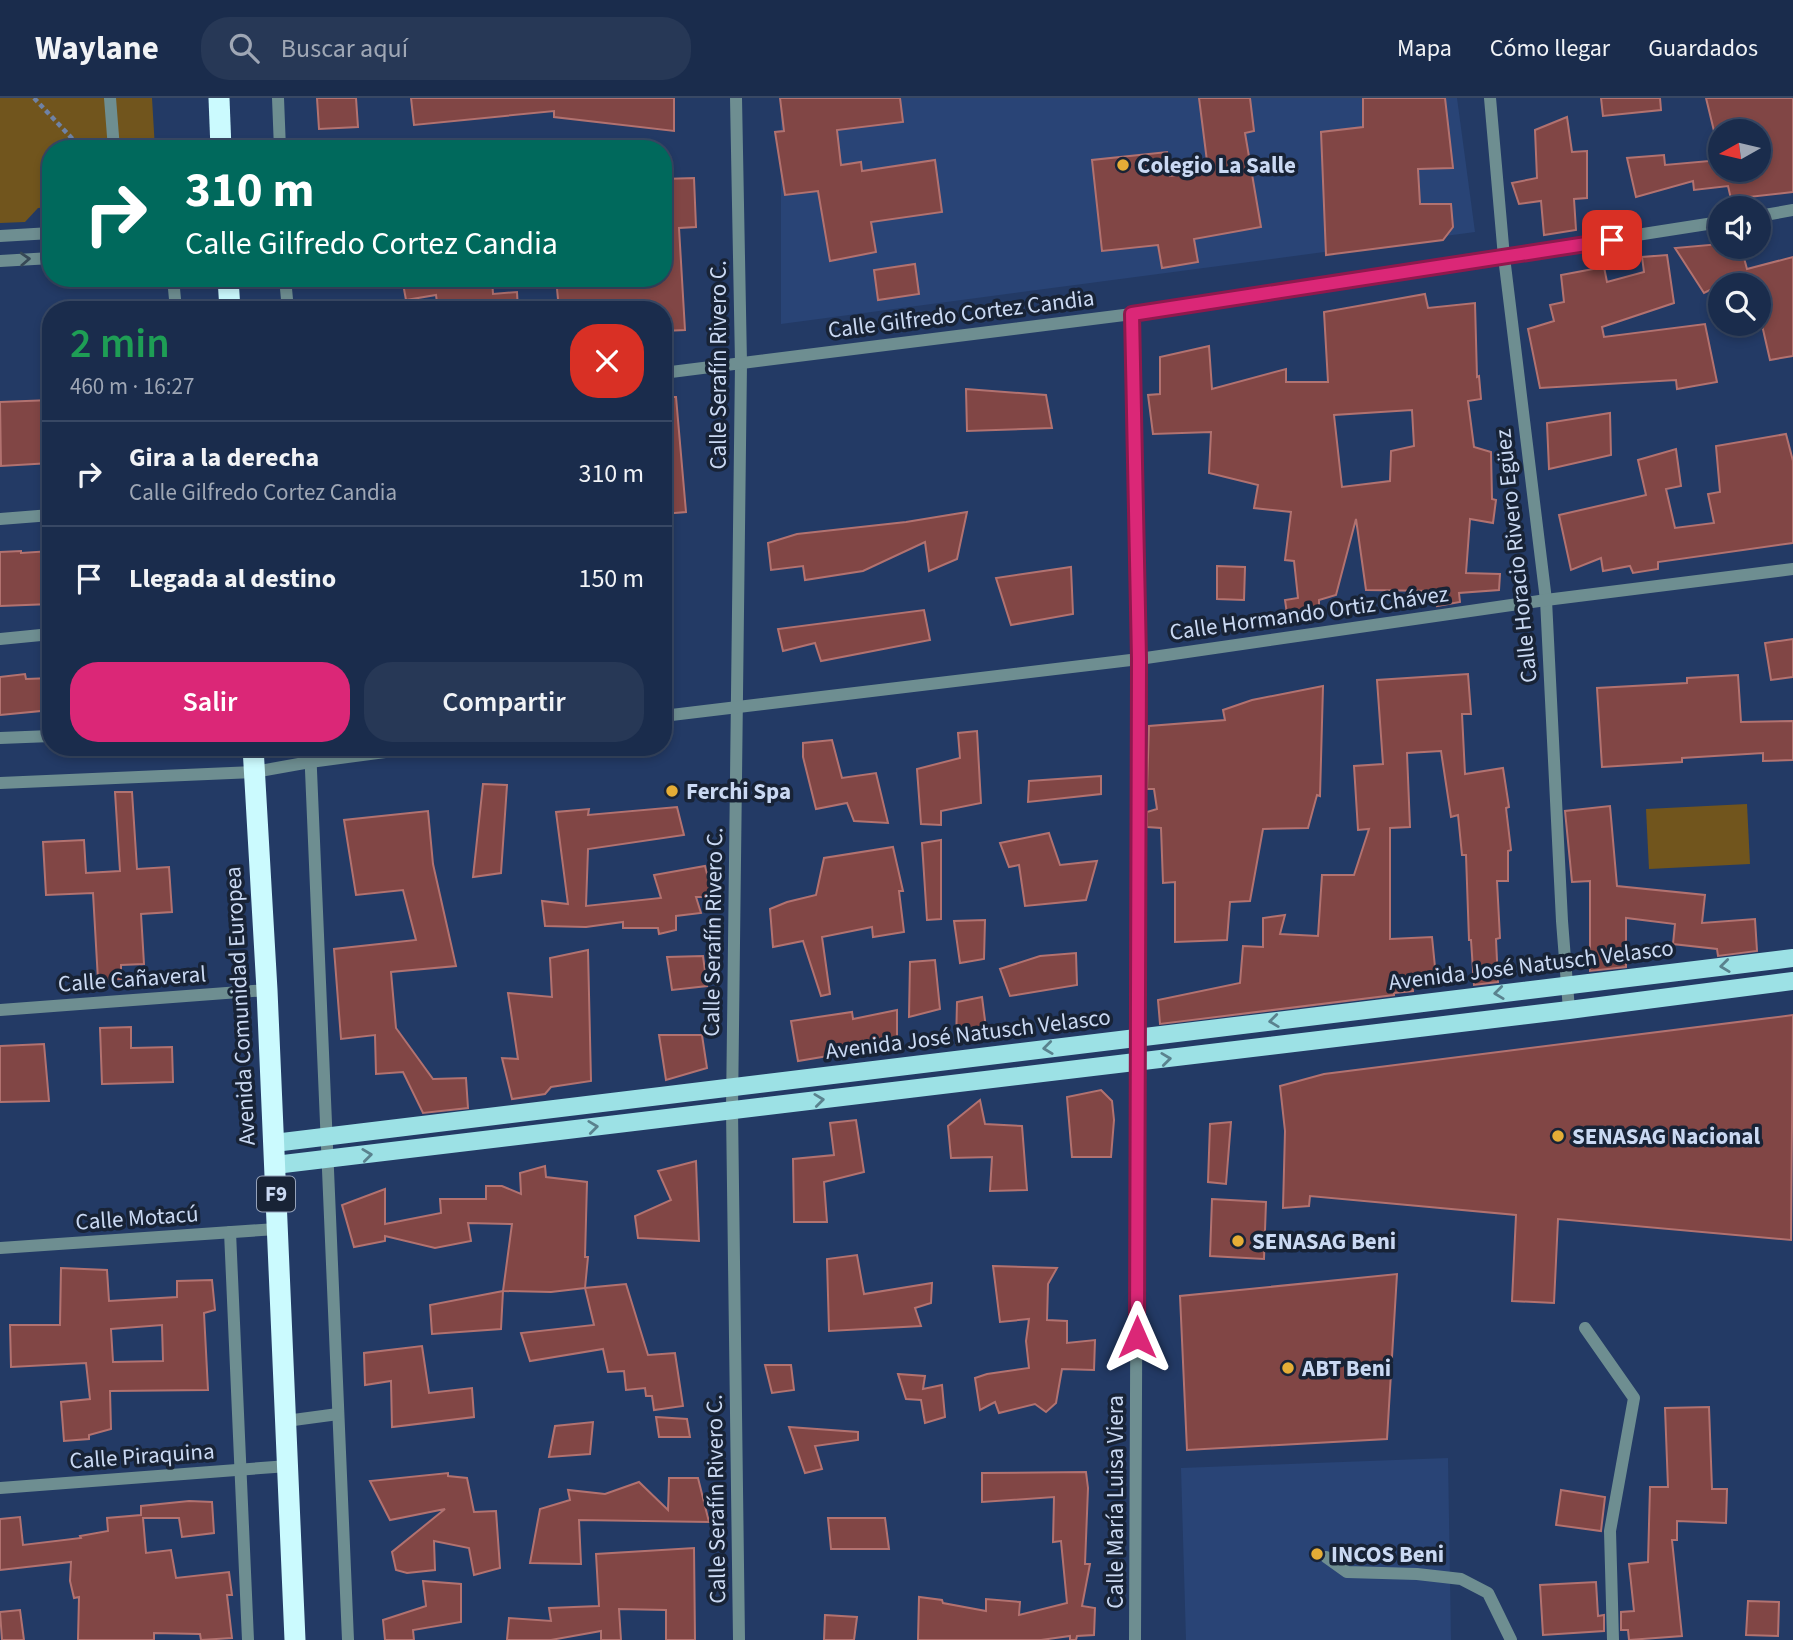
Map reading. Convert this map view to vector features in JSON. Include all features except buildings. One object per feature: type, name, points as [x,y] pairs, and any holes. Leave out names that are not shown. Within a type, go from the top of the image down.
[{"type":"highway","points":[[219,98],[221,140]]},
{"type":"highway","name":"Avenida Comunidad Europea","points":[[253,756],[267,990],[295,1640]]},
{"type":"main road","name":"Avenida José Natusch Velasco","points":[[274,1143],[1793,958]]},
{"type":"main road","name":"Avenida José Natusch Velasco","points":[[275,1165],[1793,981]]},
{"type":"street","points":[[110,98],[113,140]]},
{"type":"street","points":[[278,98],[280,140]]},
{"type":"street","name":"Calle Serafín Rivero C.","points":[[736,98],[741,363],[732,1110],[739,1640]]},
{"type":"street","name":"Calle Horacio Rivero Egüez","points":[[1490,98],[1504,257],[1546,600],[1569,1010]]},
{"type":"street","points":[[1771,214],[1793,210]]},
{"type":"street","name":"Calle Gilfredo Cortez Candia","points":[[672,372],[1132,314],[1708,224]]},
{"type":"street","points":[[0,236],[42,234]]},
{"type":"street","points":[[0,261],[42,259]]},
{"type":"street","name":"Calle María Luisa Viera","points":[[1132,314],[1139,659],[1135,1640]]},
{"type":"street","points":[[0,519],[42,516]]},
{"type":"street","name":"Calle Hormando Ortiz Chávez","points":[[672,715],[1139,659],[1546,600],[1793,569]]},
{"type":"street","points":[[0,639],[42,635]]},
{"type":"street","points":[[0,738],[42,736]]},
{"type":"street","points":[[310,756],[348,1640]]},
{"type":"street","points":[[0,783],[254,772],[355,756]]},
{"type":"street","name":"Calle Cañaveral","points":[[0,1010],[267,990]]},
{"type":"street","name":"Calle Motacú","points":[[0,1248],[276,1229]]},
{"type":"street","points":[[230,1233],[248,1640]]},
{"type":"street","points":[[1585,1328],[1634,1398],[1611,1531],[1614,1640]]},
{"type":"street","points":[[286,1421],[338,1414]]},
{"type":"street","name":"Calle Piraquina","points":[[0,1488],[288,1466]]},
{"type":"street","points":[[1326,1557],[1347,1572],[1417,1574],[1461,1580],[1488,1592],[1511,1640]]},
{"type":"path","points":[[34,98],[74,140]]},
{"type":"shaded area","points":[[0,98],[152,98],[154,140],[42,140],[42,208],[38,208],[25,222],[0,223]]},
{"type":"shaded area","name":"Colegio La Salle","points":[[781,98],[1457,98],[1475,232],[781,324]]},
{"type":"shaded area","points":[[1747,804],[1750,864],[1649,869],[1646,809]]},
{"type":"shaded area","name":"INCOS Beni","points":[[1448,1458],[1451,1640],[1186,1640],[1181,1468]]},
{"type":"place","name":"Colegio La Salle","points":[[1123,165]]},
{"type":"place","name":"Ferchi Spa","points":[[672,791]]},
{"type":"place","name":"SENASAG Nacional","points":[[1558,1136]]},
{"type":"place","name":"SENASAG Beni","points":[[1238,1241]]},
{"type":"place","name":"ABT Beni","points":[[1288,1368]]},
{"type":"place","name":"INCOS Beni","points":[[1317,1554]]},
{"type":"route","points":[[1137,1337],[1139,659],[1132,314],[1612,240]]}]
